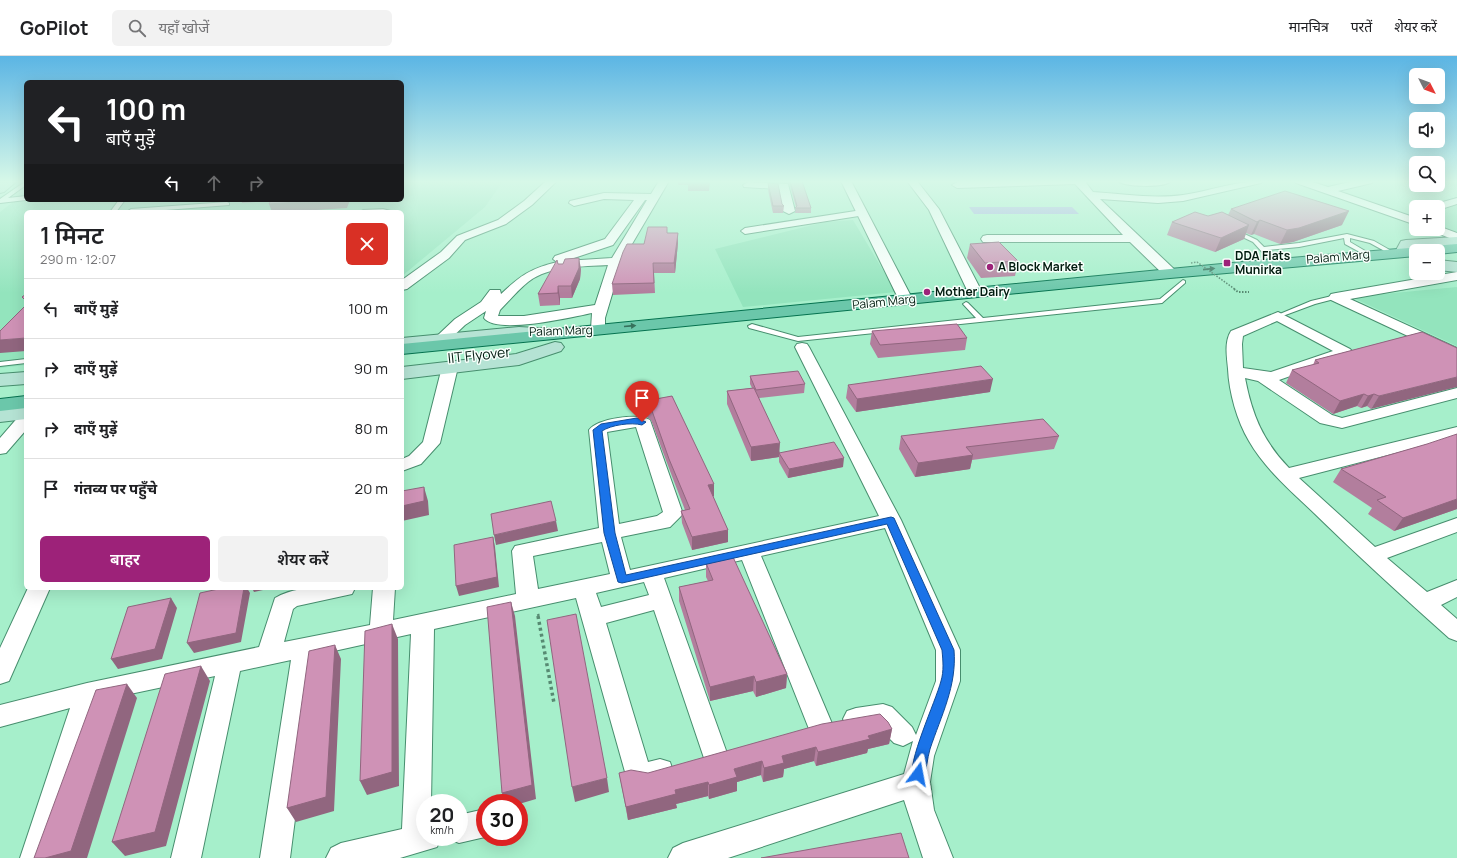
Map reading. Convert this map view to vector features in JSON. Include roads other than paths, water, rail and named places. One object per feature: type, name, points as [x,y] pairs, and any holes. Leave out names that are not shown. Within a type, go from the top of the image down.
[{"type":"main road","name":"Palam Marg","points":[[1177,277],[1275,263],[1397,252],[1406,244],[1457,241]]},
{"type":"main road","points":[[1397,252],[1457,248]]},
{"type":"main road","points":[[1445,258],[1457,257]]},
{"type":"main road","name":"Palam Marg","points":[[406,356],[442,339],[519,332],[552,340],[752,326],[971,298],[1177,277],[1409,262]]},
{"type":"main road","points":[[1445,266],[1457,267]]},
{"type":"main road","name":"Palam Marg","points":[[406,356],[450,367],[519,359],[552,340],[598,329],[906,300],[971,298]]},
{"type":"main road","name":"IIT Flyover","points":[[406,356],[552,340]]},
{"type":"main road","points":[[0,380],[24,378]]},
{"type":"main road","points":[[0,391],[24,389]]},
{"type":"main road","points":[[0,405],[24,402]]},
{"type":"main road","points":[[0,416],[24,413]]},
{"type":"street","points":[[404,285],[445,255],[461,238],[508,218]]},
{"type":"street","points":[[442,339],[460,322],[486,305],[504,282],[539,266],[609,242],[629,218]]},
{"type":"street","points":[[598,329],[601,308],[616,261],[637,218]]},
{"type":"street","points":[[745,231],[827,218]]},
{"type":"street","points":[[865,218],[906,300]]},
{"type":"street","points":[[938,218],[971,298]]},
{"type":"street","points":[[1114,218],[1133,238],[1177,277]]},
{"type":"street","points":[[1445,232],[1457,237]]},
{"type":"street","points":[[987,239],[1133,238]]},
{"type":"street","points":[[601,308],[524,320],[500,322],[491,318],[492,309],[524,279],[542,270],[561,265],[616,261]]},
{"type":"street","points":[[1336,296],[1457,276]]},
{"type":"street","points":[[1336,296],[1457,354]]},
{"type":"street","points":[[1345,352],[1278,316],[1236,334],[1235,371],[1255,435],[1266,452],[1286,475],[1371,556],[1457,632]]},
{"type":"street","points":[[1397,340],[1419,335]]},
{"type":"street","points":[[802,347],[891,520],[948,650],[948,681],[923,751],[916,783],[922,812],[938,858]]},
{"type":"street","points":[[1235,371],[1263,377],[1273,377],[1345,352],[1360,349]]},
{"type":"street","points":[[404,464],[415,460],[431,443],[450,367]]},
{"type":"street","points":[[1263,377],[1326,420],[1342,423],[1457,393]]},
{"type":"street","points":[[0,449],[24,421]]},
{"type":"street","points":[[532,599],[522,551],[610,533],[663,522],[673,514],[644,424],[639,421],[604,426],[598,429],[610,533],[622,579]]},
{"type":"street","points":[[1286,475],[1457,432]]},
{"type":"street","points":[[0,716],[87,693],[423,623],[891,520]]},
{"type":"street","points":[[1371,556],[1457,525]]},
{"type":"street","points":[[749,552],[809,729],[883,714],[903,735]]},
{"type":"street","points":[[584,588],[637,770],[642,774],[649,774],[707,758],[652,573]]},
{"type":"street","points":[[1424,603],[1457,588]]},
{"type":"street","points":[[0,674],[38,590]]},
{"type":"street","points":[[269,655],[280,608],[283,604],[291,599],[334,590]]},
{"type":"street","points":[[381,631],[384,590]]},
{"type":"street","points":[[592,618],[661,600]]},
{"type":"street","points":[[422,794],[423,623]]},
{"type":"street","points":[[275,858],[305,647]]},
{"type":"street","points":[[186,858],[230,663]]},
{"type":"street","points":[[35,858],[87,693]]},
{"type":"street","points":[[683,858],[916,783]]},
{"type":"street","points":[[341,858],[416,840]]},
{"type":"lane","points":[[1227,228],[1251,239],[1275,263]]},
{"type":"lane","points":[[1262,249],[1299,246],[1347,236],[1372,242],[1397,252]]},
{"type":"lane","points":[[1347,236],[1347,243],[1369,255]]},
{"type":"lane","points":[[752,326],[798,339],[1162,301],[1177,277]]},
{"type":"lane","points":[[1278,316],[1313,302],[1336,296]]},
{"type":"lane","points":[[971,298],[981,319]]},
{"type":"lane","points":[[0,364],[24,361]]},
{"type":"place","name":"DDA Flats Munirka","points":[[1227,263]]},
{"type":"place","name":"A Block Market","points":[[990,267]]},
{"type":"place","name":"Mother Dairy","points":[[927,292]]}]
